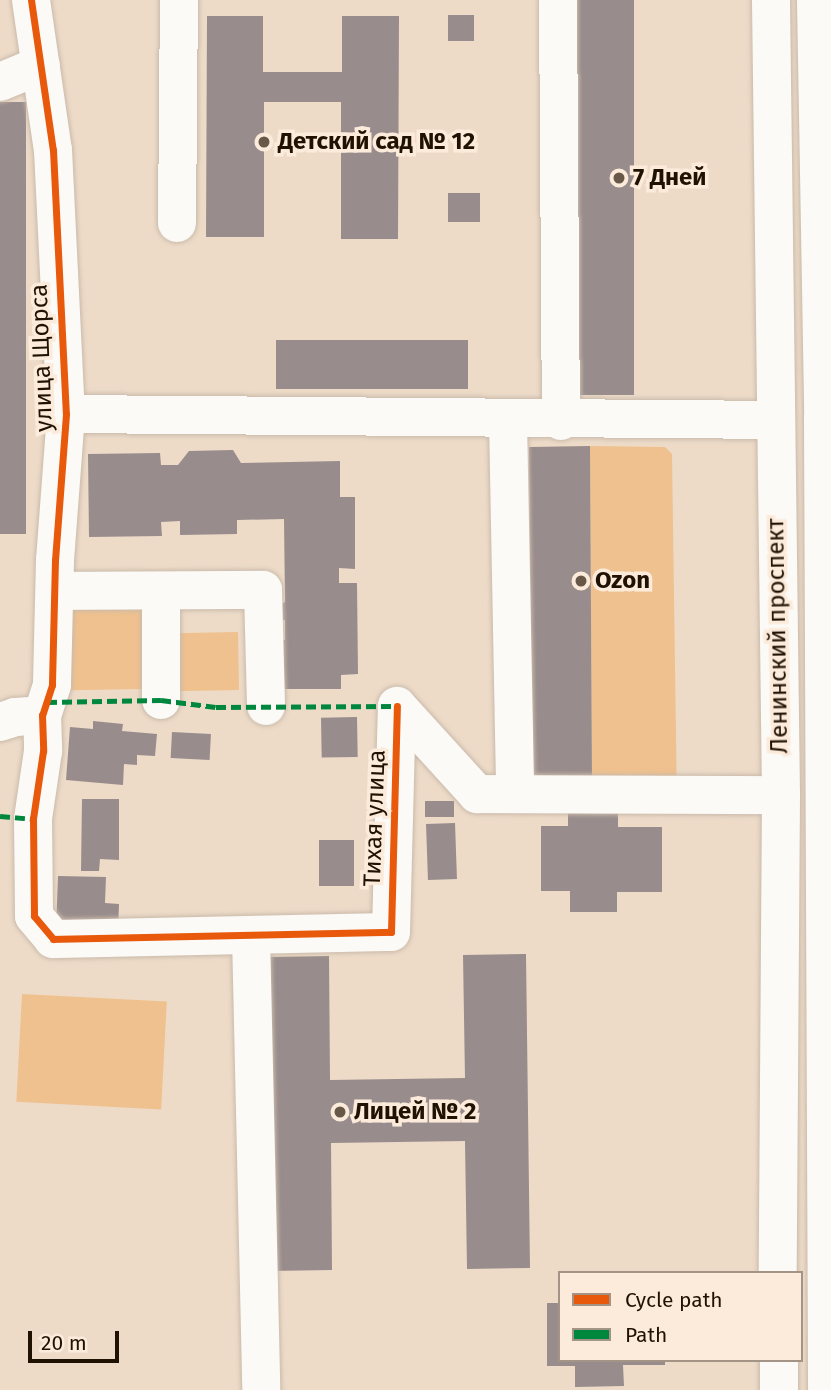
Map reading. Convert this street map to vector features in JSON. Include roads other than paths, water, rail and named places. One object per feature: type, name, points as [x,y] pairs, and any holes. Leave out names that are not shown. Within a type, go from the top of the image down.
[{"type":"main road","name":"улица Щорса","points":[[31,0],[53,150],[66,414],[55,560],[52,685],[42,715],[43,751],[33,819],[34,916],[53,939],[251,935]]},
{"type":"main road","points":[[177,223],[179,0]]},
{"type":"main road","points":[[558,0],[561,421]]},
{"type":"main road","name":"Ленинский проспект","points":[[771,0],[781,795],[778,1271]]},
{"type":"main road","name":"Ленинский проспект","points":[[821,21],[827,1390]]},
{"type":"main road","points":[[0,82],[41,65]]},
{"type":"main road","points":[[66,414],[561,421],[775,420]]},
{"type":"main road","points":[[508,420],[515,794],[781,795]]},
{"type":"main road","points":[[56,591],[263,590],[265,706]]},
{"type":"main road","points":[[161,591],[161,700]]},
{"type":"main road","name":"Тихая улица","points":[[251,935],[391,932],[397,706],[477,794],[515,794]]},
{"type":"main road","points":[[0,722],[15,717],[42,715]]},
{"type":"main road","points":[[251,935],[261,1390]]},
{"type":"main road","points":[[779,1362],[779,1390]]},
{"type":"place","name":"Детский сад № 12","points":[[264,142]]},
{"type":"place","name":"7 Дней","points":[[619,178]]},
{"type":"place","name":"Ozon","points":[[581,581]]},
{"type":"place","name":"Лицей № 2","points":[[340,1112]]}]
